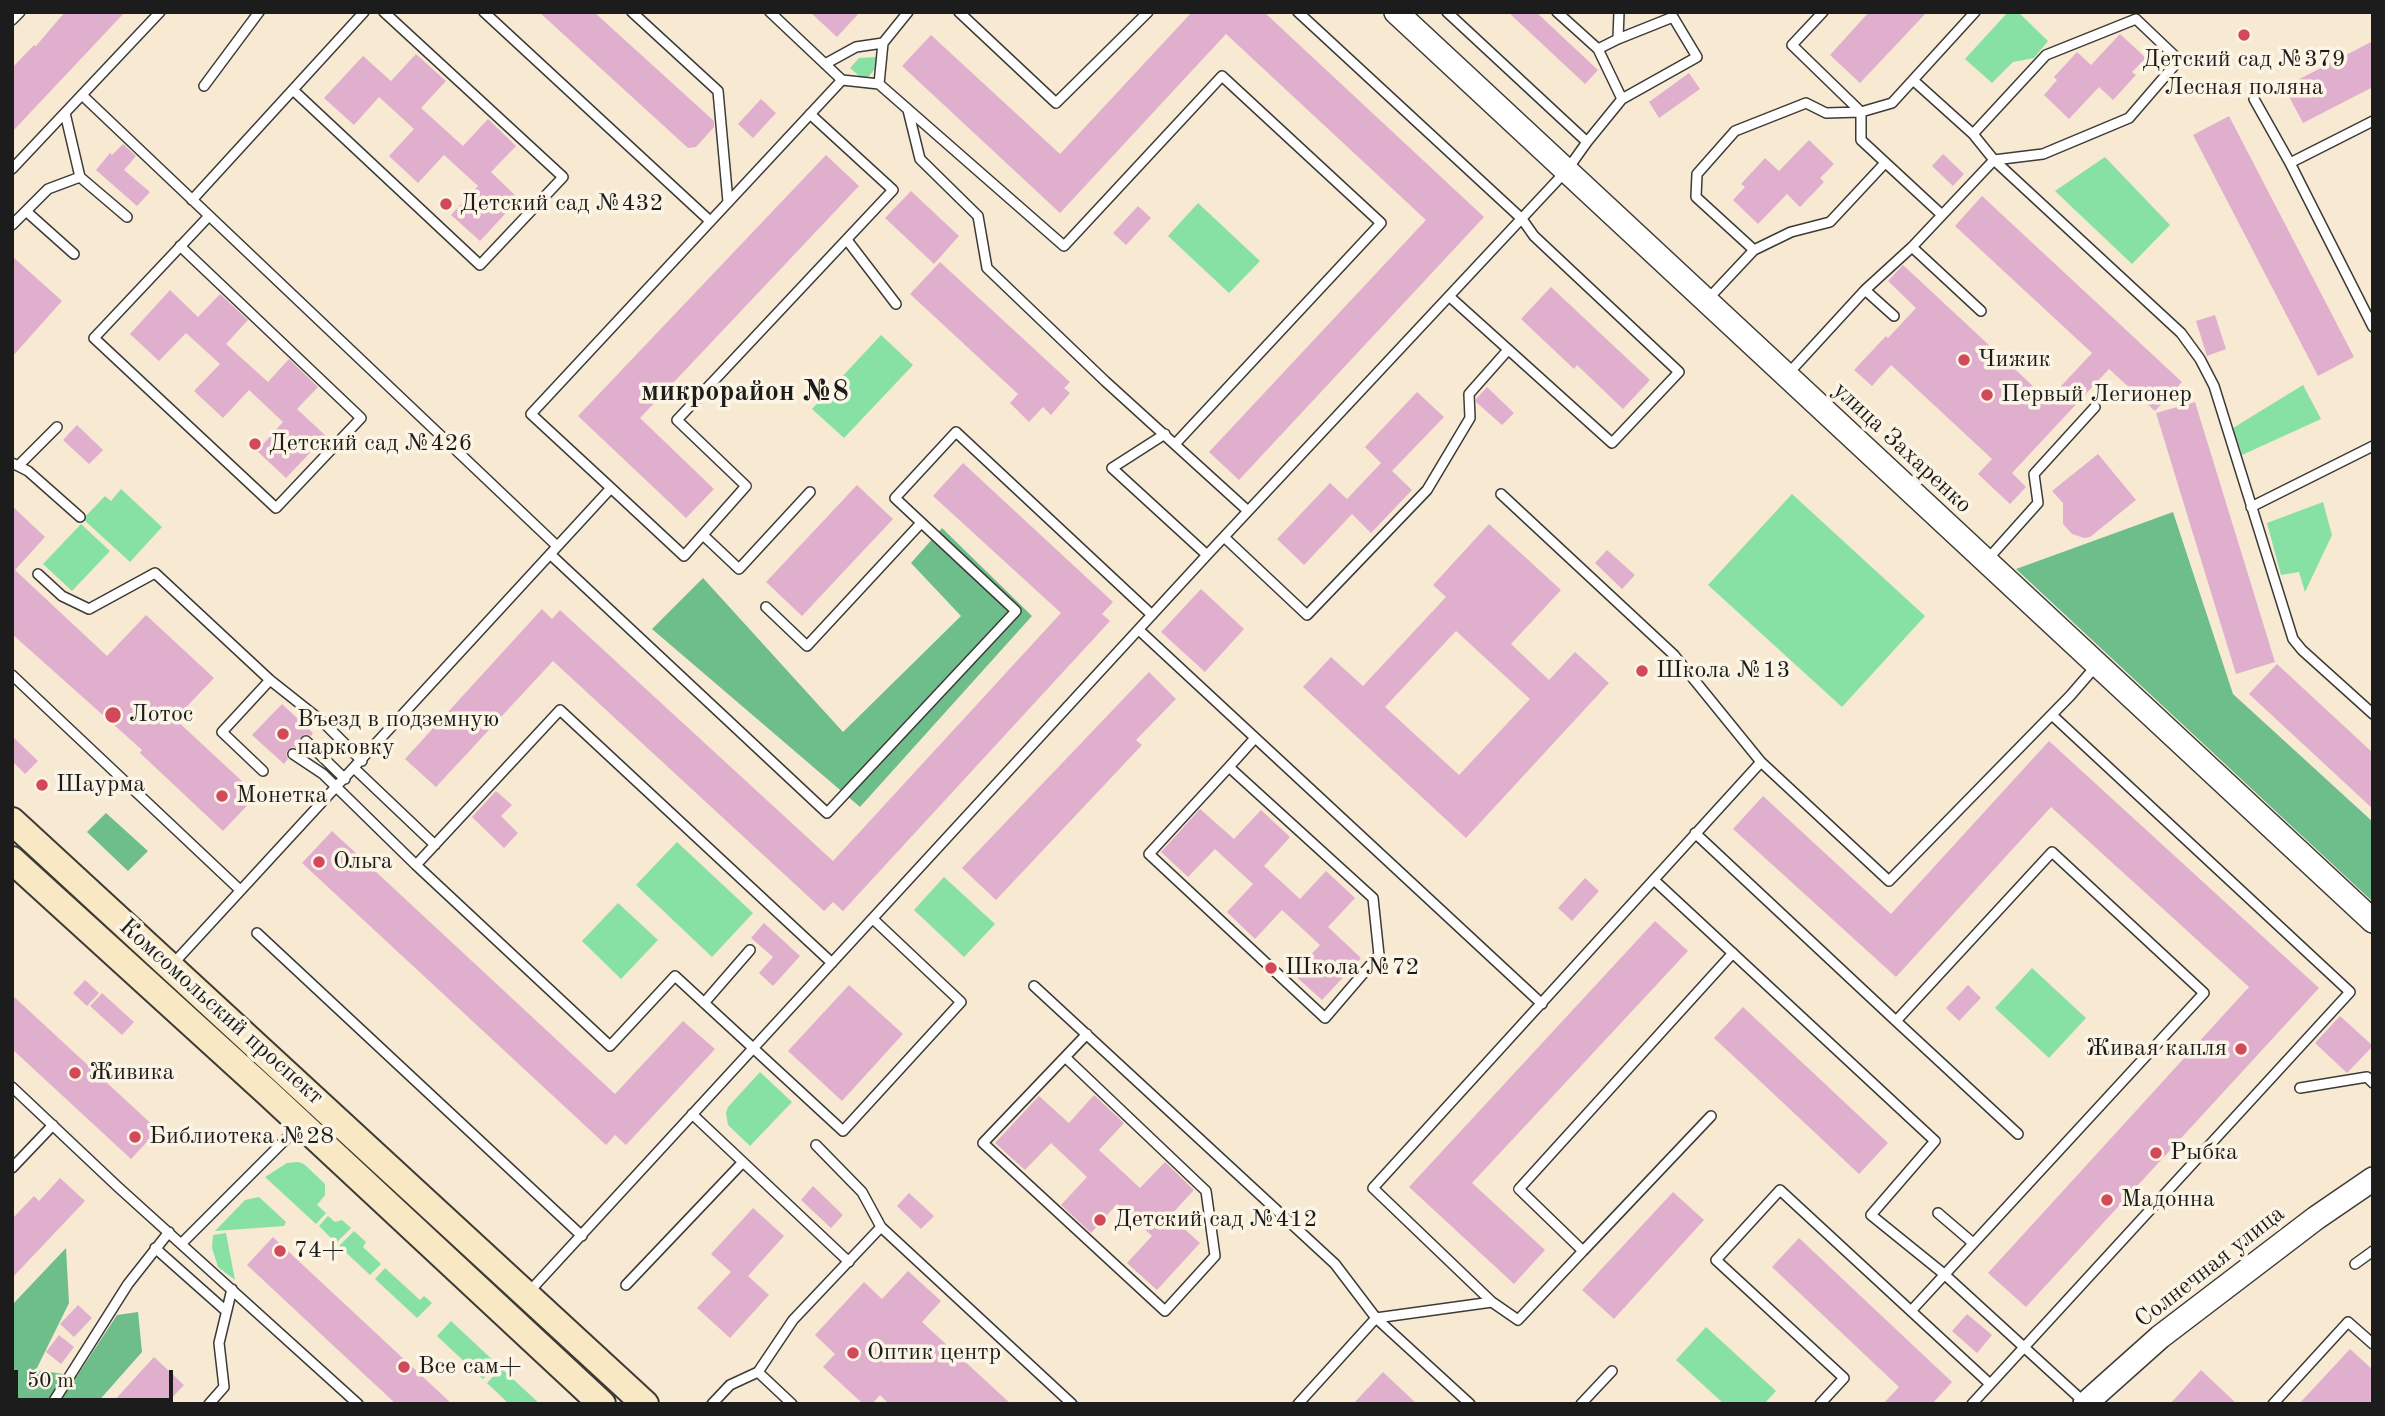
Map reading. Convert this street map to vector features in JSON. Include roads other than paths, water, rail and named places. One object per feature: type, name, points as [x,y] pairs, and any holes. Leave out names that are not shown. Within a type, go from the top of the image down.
[{"type":"main road","name":"Комсомольский проспект","points":[[12,821],[645,1404]]},
{"type":"main road","points":[[12,834],[22,843],[51,856]]},
{"type":"main road","name":"Комсомольский проспект","points":[[12,860],[268,1093],[602,1404]]},
{"type":"main road","points":[[152,988],[171,967]]},
{"type":"main road","points":[[268,1093],[308,1116],[426,1224],[437,1222],[438,1217],[433,1208]]},
{"type":"street","name":"улица Захаренко","points":[[1396,12],[2373,921]]},
{"type":"street","name":"Солнечная улица","points":[[2085,1404],[2160,1337],[2316,1218],[2373,1179]]},
{"type":"lane","points":[[12,20],[20,12]]},
{"type":"lane","points":[[12,169],[160,12]]},
{"type":"lane","points":[[204,86],[259,12]]},
{"type":"lane","points":[[192,200],[364,12]]},
{"type":"lane","points":[[293,90],[480,265],[563,177],[384,12]]},
{"type":"lane","points":[[484,12],[710,221]]},
{"type":"lane","points":[[632,12],[718,91],[728,202]]},
{"type":"lane","points":[[770,12],[842,80],[879,84],[1064,246],[1222,76],[1381,223],[1176,443]]},
{"type":"lane","points":[[879,84],[883,43],[908,12]]},
{"type":"lane","points":[[959,12],[1056,103],[1148,12]]},
{"type":"lane","points":[[1298,12],[1522,219],[1534,236],[1679,372],[1612,443],[1450,298]]},
{"type":"lane","points":[[1447,12],[1587,142]]},
{"type":"lane","points":[[1557,12],[1598,49],[1622,99]]},
{"type":"lane","points":[[1618,39],[1619,12]]},
{"type":"lane","points":[[1823,12],[1793,45],[1861,112],[1861,141],[1942,215]]},
{"type":"lane","points":[[1754,250],[1696,197],[1697,174],[1735,131],[1805,103],[1826,114],[1861,112],[1892,103],[1975,12]]},
{"type":"lane","points":[[527,1295],[1207,555],[1450,298],[1567,170],[1622,99],[1697,57],[1673,17],[1598,49]]},
{"type":"lane","points":[[1786,376],[1994,160],[2043,154],[2129,118],[2179,60],[2136,19],[2046,55],[1973,134]]},
{"type":"lane","points":[[825,64],[856,47],[883,43]]},
{"type":"lane","points":[[810,114],[893,190],[677,420],[746,486],[684,556],[531,414],[710,221],[728,202],[810,114],[842,80]]},
{"type":"lane","points":[[1913,80],[1973,134],[1994,160],[2181,333],[2194,350],[2214,386],[2293,639],[2373,715]]},
{"type":"lane","points":[[82,95],[557,546]]},
{"type":"lane","points":[[2254,99],[2290,163],[2373,327]]},
{"type":"lane","points":[[908,109],[919,159],[978,216],[987,268],[1105,381],[1248,511]]},
{"type":"lane","points":[[65,113],[80,177],[127,217]]},
{"type":"lane","points":[[2290,163],[2373,121]]},
{"type":"lane","points":[[1707,300],[1754,250],[1791,232],[1830,222],[1885,163]]},
{"type":"lane","points":[[12,225],[48,189],[80,177]]},
{"type":"lane","points":[[27,212],[74,254]]},
{"type":"lane","points":[[180,246],[361,418],[276,509],[94,338],[180,246],[209,216]]},
{"type":"lane","points":[[847,240],[896,304]]},
{"type":"lane","points":[[1912,247],[1981,311]]},
{"type":"lane","points":[[1866,290],[1894,316]]},
{"type":"lane","points":[[1224,537],[1307,615],[1427,490],[1470,418],[1469,394],[1507,351]]},
{"type":"lane","points":[[1986,562],[2038,503],[2034,474],[2095,407]]},
{"type":"lane","points":[[57,427],[15,464],[29,471],[80,517]]},
{"type":"lane","points":[[550,554],[827,813],[1016,611],[895,498],[956,432],[1152,615]]},
{"type":"lane","points":[[1165,434],[1112,468],[1207,555]]},
{"type":"lane","points":[[2251,508],[2373,446]]},
{"type":"lane","points":[[171,967],[611,488]]},
{"type":"lane","points":[[703,535],[738,569],[810,492]]},
{"type":"lane","points":[[1501,494],[1674,655],[1761,762],[1889,881],[2052,715],[2097,664]]},
{"type":"lane","points":[[766,607],[807,646],[921,523]]},
{"type":"lane","points":[[38,574],[62,596],[89,609],[155,573],[270,680],[323,722],[362,761]]},
{"type":"lane","points":[[1139,630],[1542,1004]]},
{"type":"lane","points":[[12,675],[240,890]]},
{"type":"lane","points":[[263,771],[222,732],[270,680]]},
{"type":"lane","points":[[416,865],[560,710],[832,963]]},
{"type":"lane","points":[[1972,1404],[2350,992],[2052,715]]},
{"type":"lane","points":[[1229,766],[1373,898],[1379,956],[1325,1018],[1149,853],[1229,766],[1255,738]]},
{"type":"lane","points":[[306,741],[345,779]]},
{"type":"lane","points":[[293,754],[323,774],[610,1046],[675,976],[844,1131],[961,1002],[873,919]]},
{"type":"lane","points":[[1711,1116],[1518,1320],[1492,1302],[1373,1188],[1761,762]]},
{"type":"lane","points":[[355,769],[435,845]]},
{"type":"lane","points":[[1695,833],[2018,1134]]},
{"type":"lane","points":[[1896,1021],[2052,852],[2204,993],[1911,1311]]},
{"type":"lane","points":[[1654,880],[1935,1141],[1871,1215],[1944,1274],[2085,1404]]},
{"type":"lane","points":[[257,933],[582,1236]]},
{"type":"lane","points":[[704,1003],[750,950]]},
{"type":"lane","points":[[1583,1251],[1519,1189],[1733,953]]},
{"type":"lane","points":[[1034,986],[1335,1264],[1376,1318],[1470,1404]]},
{"type":"lane","points":[[1065,1057],[1206,1191],[1215,1256],[1166,1311],[983,1143],[1065,1057],[1087,1034]]},
{"type":"lane","points":[[2300,1088],[2367,1077],[2373,1083]]},
{"type":"lane","points":[[12,1087],[358,1404]]},
{"type":"lane","points":[[692,1114],[849,1262]]},
{"type":"lane","points":[[181,1244],[301,1124]]},
{"type":"lane","points":[[12,1168],[53,1125]]},
{"type":"lane","points":[[816,1145],[862,1192],[881,1227],[1072,1404]]},
{"type":"lane","points":[[626,1285],[743,1162]]},
{"type":"lane","points":[[1820,1404],[1844,1378],[1716,1260],[1780,1190],[1990,1384]]},
{"type":"lane","points":[[1938,1213],[1973,1243]]},
{"type":"lane","points":[[712,1404],[730,1385],[758,1372],[793,1320],[881,1227]]},
{"type":"lane","points":[[52,1404],[128,1284],[169,1232]]},
{"type":"lane","points":[[155,1248],[226,1311]]},
{"type":"lane","points":[[2355,1264],[2373,1251]]},
{"type":"lane","points":[[209,1404],[224,1387],[219,1343],[232,1289]]},
{"type":"lane","points":[[1298,1404],[1376,1318],[1492,1302]]},
{"type":"lane","points":[[2273,1404],[2348,1322],[2373,1344]]},
{"type":"lane","points":[[1581,1404],[1612,1371]]},
{"type":"lane","points":[[758,1372],[792,1404]]},
{"type":"place","name":"Детский сад №379 Лесная поляна","points":[[2244,35]]},
{"type":"place","name":"Детский сад №432","points":[[446,204]]},
{"type":"place","name":"Чижик","points":[[1964,360]]},
{"type":"place","name":"Первый Легионер","points":[[1987,395]]},
{"type":"place","name":"Детский сад №426","points":[[255,444]]},
{"type":"place","name":"Школа №13","points":[[1642,671]]},
{"type":"place","name":"Лотос","points":[[113,715]]},
{"type":"place","name":"Въезд в подземную парковку","points":[[283,734]]},
{"type":"place","name":"Шаурма","points":[[42,785]]},
{"type":"place","name":"Монетка","points":[[222,796]]},
{"type":"place","name":"Ольга","points":[[319,862]]},
{"type":"place","name":"Школа №72","points":[[1271,968]]},
{"type":"place","name":"Живая капля","points":[[2241,1049]]},
{"type":"place","name":"Живика","points":[[75,1073]]},
{"type":"place","name":"Библиотека №28","points":[[135,1137]]},
{"type":"place","name":"Рыбка","points":[[2156,1153]]},
{"type":"place","name":"Мадонна","points":[[2107,1200]]},
{"type":"place","name":"Детский сад №412","points":[[1100,1220]]},
{"type":"place","name":"74+","points":[[280,1251]]},
{"type":"place","name":"Оптик центр","points":[[853,1353]]},
{"type":"place","name":"Все сам+","points":[[404,1367]]},
{"type":"district","name":"микрорайон №8","points":[[745,393]]}]
